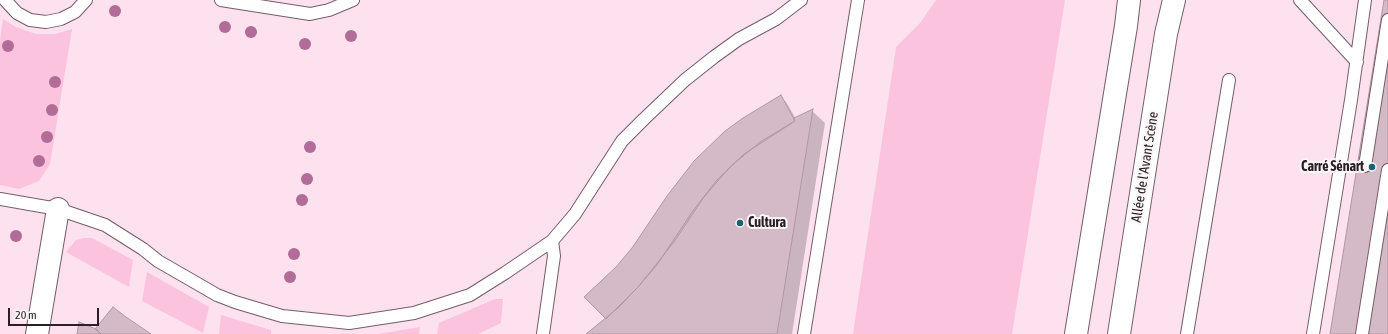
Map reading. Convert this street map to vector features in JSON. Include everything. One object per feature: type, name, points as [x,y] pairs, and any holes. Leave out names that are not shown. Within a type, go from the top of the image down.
[{"type":"street","points":[[1076,334],[1126,26],[1128,0]]},
{"type":"street","name":"Allée de l'Avant Scène","points":[[1119,334],[1166,34],[1174,0]]},
{"type":"street","points":[[37,334],[58,209]]},
{"type":"lane","points":[[5,0],[17,13],[30,20],[46,22],[61,19],[75,12],[86,0]]},
{"type":"lane","points":[[222,0],[310,14],[329,10],[353,0]]},
{"type":"lane","points":[[0,199],[58,209],[105,225],[143,249],[158,261],[217,295],[282,316],[349,323],[414,313],[470,295],[552,241],[575,214],[622,142],[644,119],[685,80],[714,57],[776,19],[801,0]]},
{"type":"lane","points":[[804,334],[858,0]]},
{"type":"lane","points":[[1300,0],[1356,62]]},
{"type":"lane","points":[[1313,334],[1365,0]]},
{"type":"lane","points":[[1365,166],[1388,20]]},
{"type":"lane","points":[[1187,334],[1229,80]]},
{"type":"lane","points":[[1362,334],[1388,170]]},
{"type":"lane","points":[[543,334],[554,256],[552,241]]},
{"type":"shaded area","points":[[936,0],[1065,0],[1012,334],[853,334],[896,47],[920,23]]},
{"type":"shaded area","points":[[3,19],[16,27],[36,34],[55,34],[72,29],[50,164],[39,181],[19,189],[0,185],[0,41]]},
{"type":"shaded area","points":[[92,238],[133,260],[129,287],[66,252],[76,240]]},
{"type":"shaded area","points":[[147,272],[209,307],[203,333],[142,301]]},
{"type":"shaded area","points":[[495,299],[503,299],[501,323],[478,334],[437,334],[439,323]]},
{"type":"shaded area","points":[[221,315],[271,330],[271,334],[219,334]]},
{"type":"shaded area","points":[[420,327],[419,334],[378,334]]},
{"type":"building","name":"Carré Sénart","points":[[1384,0],[1388,0],[1388,334],[1330,334]]},
{"type":"building","points":[[781,95],[795,121],[744,154],[716,181],[692,212],[657,265],[638,287],[606,319],[584,297],[616,267],[632,248],[667,196],[694,161],[725,131],[743,118]]},
{"type":"building","name":"Cultura","points":[[813,109],[777,334],[586,334],[618,308],[638,287],[674,242],[704,197],[730,167],[760,142],[795,121],[794,118]]},
{"type":"building","points":[[113,307],[151,334],[101,334],[95,329]]},
{"type":"building","points":[[79,322],[96,329],[101,334],[77,334]]},
{"type":"place","name":"Carré Sénart","points":[[1372,167]]},
{"type":"place","name":"Cultura","points":[[740,223]]}]
